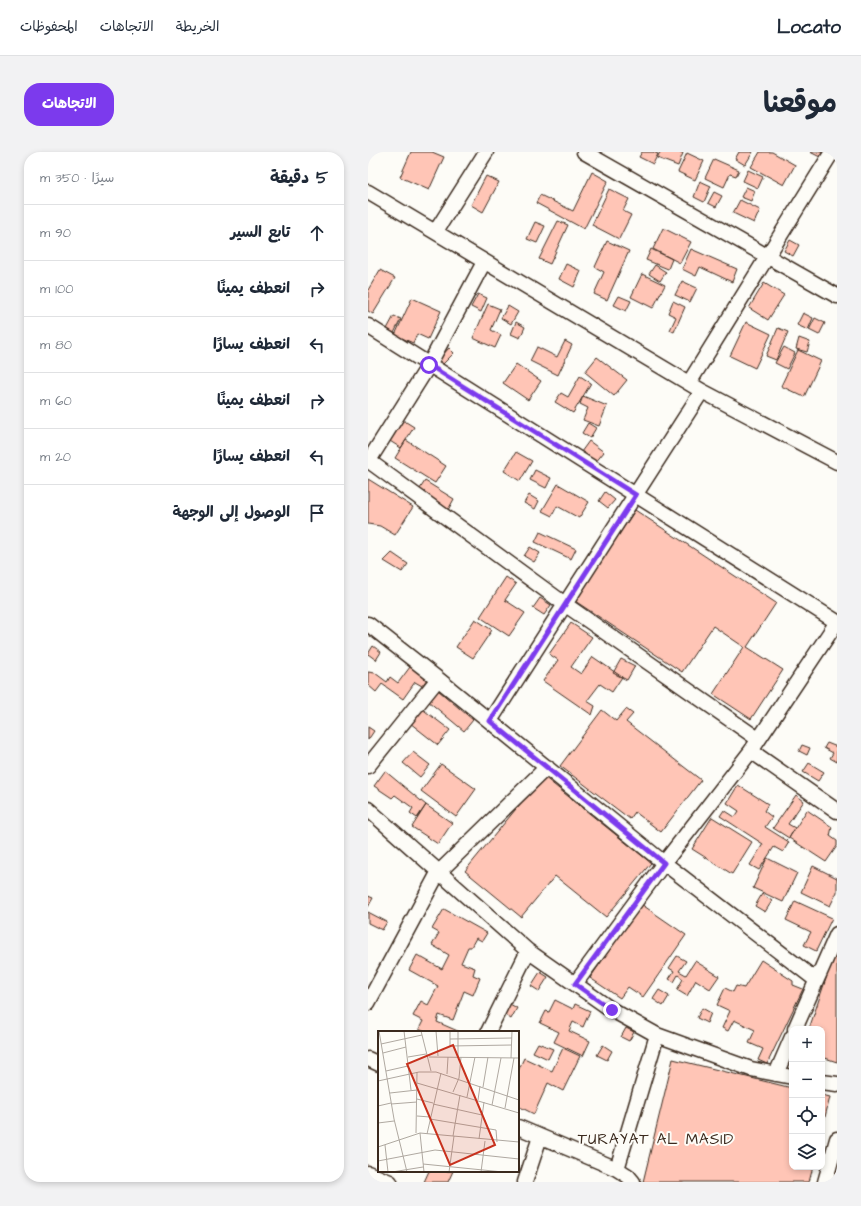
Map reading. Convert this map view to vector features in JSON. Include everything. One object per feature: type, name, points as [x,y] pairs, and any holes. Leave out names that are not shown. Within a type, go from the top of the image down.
[{"type":"street","points":[[436,231],[486,152]]},
{"type":"street","points":[[584,152],[837,296]]},
{"type":"street","points":[[689,383],[832,152]]},
{"type":"street","points":[[368,192],[436,231],[484,262],[702,391],[837,462]]},
{"type":"street","points":[[484,262],[429,365],[368,461],[755,745],[837,811]]},
{"type":"street","points":[[368,326],[837,622],[833,638],[755,745],[664,863],[575,984]]},
{"type":"street","points":[[490,721],[566,605],[702,391]]},
{"type":"street","points":[[368,624],[664,863],[816,980]]},
{"type":"street","points":[[368,766],[438,679]]},
{"type":"street","points":[[368,1003],[438,873],[547,767]]},
{"type":"street","points":[[368,809],[438,873],[528,950],[612,1010],[657,1035],[750,1069],[789,1076]]},
{"type":"street","points":[[796,1026],[837,934]]},
{"type":"street","points":[[488,1031],[528,950]]},
{"type":"street","points":[[617,1169],[657,1035]]},
{"type":"street","points":[[776,1074],[789,1044]]},
{"type":"street","points":[[368,1059],[378,1064]]},
{"type":"street","points":[[825,1082],[837,1084]]},
{"type":"street","points":[[519,1128],[540,1138],[617,1169],[628,1176],[632,1182]]},
{"type":"street","points":[[525,1182],[540,1138]]},
{"type":"street","points":[[825,1182],[833,1166],[837,1139]]},
{"type":"street","points":[[368,1173],[390,1182]]},
{"type":"building","points":[[411,152],[432,152],[444,157],[429,190],[400,177]]},
{"type":"building","points":[[642,152],[653,152],[658,154],[653,164],[639,157]]},
{"type":"building","points":[[660,152],[683,153],[678,166],[657,158]]},
{"type":"building","points":[[739,152],[753,152],[745,165],[735,159]]},
{"type":"building","points":[[760,152],[772,152],[795,165],[784,185],[751,167]]},
{"type":"building","points":[[810,152],[822,152],[820,157]]},
{"type":"building","points":[[687,153],[704,161],[695,180],[678,172]]},
{"type":"building","points":[[714,159],[739,170],[736,176],[730,174],[724,187],[705,178]]},
{"type":"building","points":[[748,170],[763,177],[758,188],[743,181]]},
{"type":"building","points":[[592,172],[608,181],[584,229],[536,203],[540,195],[573,211]]},
{"type":"building","points":[[486,176],[499,182],[483,212],[471,205]]},
{"type":"building","points":[[700,181],[711,186],[704,202],[694,197]]},
{"type":"building","points":[[746,187],[755,191],[751,201],[741,197]]},
{"type":"building","points":[[609,189],[629,199],[623,211],[631,215],[619,239],[592,225]]},
{"type":"building","points":[[714,192],[722,196],[716,207],[708,203]]},
{"type":"building","points":[[740,200],[760,210],[754,223],[733,213]]},
{"type":"building","points":[[558,221],[568,225],[550,264],[539,259]]},
{"type":"building","points":[[535,222],[545,226],[537,243],[527,239]]},
{"type":"building","points":[[663,228],[691,242],[680,263],[653,249]]},
{"type":"building","points":[[790,240],[799,245],[793,256],[784,251]]},
{"type":"building","points":[[607,241],[629,251],[607,300],[594,294],[604,272],[595,267]]},
{"type":"building","points":[[651,249],[672,259],[668,269],[646,260]]},
{"type":"building","points":[[691,249],[737,269],[732,282],[700,267],[696,276],[682,269]]},
{"type":"building","points":[[566,264],[581,271],[574,287],[559,279]]},
{"type":"building","points":[[655,265],[666,272],[660,281],[649,274]]},
{"type":"building","points":[[380,270],[395,278],[373,314],[368,311],[368,290]]},
{"type":"building","points":[[642,274],[665,285],[653,308],[631,297]]},
{"type":"building","points":[[682,281],[697,288],[690,302],[675,295]]},
{"type":"building","points":[[764,283],[784,295],[768,320],[749,308]]},
{"type":"building","points":[[478,294],[487,298],[481,312],[471,307]]},
{"type":"building","points":[[619,296],[631,301],[626,311],[614,305]]},
{"type":"building","points":[[412,298],[441,311],[428,339],[417,334],[413,343],[395,335]]},
{"type":"building","points":[[673,301],[685,307],[674,332],[670,330],[676,317],[668,313]]},
{"type":"building","points":[[488,304],[500,309],[491,330],[501,335],[495,348],[473,338]]},
{"type":"building","points":[[508,306],[518,312],[511,324],[501,318]]},
{"type":"building","points":[[803,313],[813,318],[808,330],[797,325]]},
{"type":"building","points":[[394,316],[401,319],[394,333],[387,329]]},
{"type":"building","points":[[815,318],[825,323],[819,335],[809,330]]},
{"type":"building","points":[[516,322],[525,327],[520,338],[511,334]]},
{"type":"building","points":[[746,322],[771,334],[755,368],[730,356]]},
{"type":"building","points":[[778,328],[788,332],[776,360],[766,356]]},
{"type":"building","points":[[799,338],[810,342],[807,352],[796,349]]},
{"type":"building","points":[[565,341],[572,345],[558,375],[530,361],[537,347],[557,357]]},
{"type":"building","points":[[784,347],[795,353],[787,369],[775,363]]},
{"type":"building","points":[[449,348],[454,353],[443,364],[439,359]]},
{"type":"building","points":[[798,350],[821,361],[804,397],[781,386]]},
{"type":"building","points":[[597,357],[627,380],[614,396],[585,372]]},
{"type":"building","points":[[516,364],[541,381],[528,400],[503,383]]},
{"type":"building","points":[[580,376],[591,383],[573,413],[555,402],[561,393],[568,397]]},
{"type":"building","points":[[583,396],[607,406],[599,426],[583,420],[588,408],[580,404]]},
{"type":"building","points":[[398,417],[414,427],[401,448],[385,438]]},
{"type":"building","points":[[588,423],[596,428],[590,438],[582,433]]},
{"type":"building","points":[[406,440],[446,466],[435,483],[395,458]]},
{"type":"building","points":[[589,441],[604,452],[595,463],[581,452]]},
{"type":"building","points":[[516,452],[532,461],[520,481],[504,471]]},
{"type":"building","points":[[535,470],[551,478],[546,488],[530,480]]},
{"type":"building","points":[[368,479],[413,507],[395,535],[380,526],[368,524]]},
{"type":"building","points":[[425,481],[454,499],[448,510],[418,492]]},
{"type":"building","points":[[558,484],[589,502],[579,518],[557,506],[552,516],[542,511]]},
{"type":"building","points":[[605,492],[615,500],[608,508],[599,501]]},
{"type":"building","points":[[529,495],[539,501],[535,509],[524,503]]},
{"type":"building","points":[[635,510],[776,603],[747,647],[783,670],[751,719],[713,694],[744,647],[713,626],[682,672],[575,601]]},
{"type":"building","points":[[540,532],[576,549],[571,559],[535,542]]},
{"type":"building","points":[[530,547],[540,553],[534,562],[524,556]]},
{"type":"building","points":[[392,553],[408,564],[402,572],[384,561]]},
{"type":"building","points":[[506,577],[516,584],[505,600],[525,613],[509,636],[480,617]]},
{"type":"building","points":[[540,598],[551,605],[544,615],[533,608]]},
{"type":"building","points":[[475,619],[492,630],[473,658],[456,647]]},
{"type":"building","points":[[571,623],[592,637],[571,667],[581,674],[593,657],[622,677],[612,692],[600,684],[587,701],[595,706],[592,715],[543,681],[558,660],[549,654]]},
{"type":"building","points":[[373,646],[381,652],[376,660],[368,654]]},
{"type":"building","points":[[621,659],[635,666],[627,680],[613,673]]},
{"type":"building","points":[[413,663],[430,675],[422,686],[415,682],[403,699],[382,684],[376,692],[368,685],[368,672],[375,673],[387,682],[390,677],[398,683]]},
{"type":"building","points":[[438,690],[473,720],[464,731],[428,701]]},
{"type":"building","points":[[421,708],[450,730],[438,745],[410,723]]},
{"type":"building","points":[[626,709],[633,714],[626,722],[701,780],[661,832],[635,812],[630,819],[560,766],[602,710],[616,721]]},
{"type":"building","points":[[368,727],[374,731],[368,740]]},
{"type":"building","points":[[827,743],[837,747],[837,762],[830,758],[833,753],[824,748]]},
{"type":"building","points":[[802,745],[810,748],[807,755],[799,751]]},
{"type":"building","points":[[413,752],[430,765],[420,777],[403,763]]},
{"type":"building","points":[[809,763],[824,772],[818,781],[803,772]]},
{"type":"building","points":[[441,764],[476,789],[456,817],[421,791]]},
{"type":"building","points":[[385,771],[426,805],[417,818],[410,813],[413,808],[395,795],[392,798],[374,786]]},
{"type":"building","points":[[543,776],[651,863],[606,917],[555,876],[521,917],[465,871]]},
{"type":"building","points":[[738,785],[768,804],[764,811],[772,817],[765,827],[789,842],[783,852],[774,847],[759,870],[750,865],[763,844],[720,816],[724,810],[735,817],[739,811],[727,803]]},
{"type":"building","points":[[796,795],[804,801],[788,824],[795,828],[789,838],[773,828]]},
{"type":"building","points":[[426,805],[452,823],[438,844],[412,827]]},
{"type":"building","points":[[807,810],[832,827],[830,836],[837,841],[837,846],[826,862],[789,838]]},
{"type":"building","points":[[712,817],[752,842],[732,874],[692,849]]},
{"type":"building","points":[[767,858],[797,873],[783,902],[753,888]]},
{"type":"building","points":[[813,866],[837,878],[837,892],[830,906],[801,892]]},
{"type":"building","points":[[762,894],[772,901],[765,912],[755,906]]},
{"type":"building","points":[[368,896],[373,898],[368,907]]},
{"type":"building","points":[[795,901],[832,918],[816,951],[804,945],[811,932],[786,920]]},
{"type":"building","points":[[641,904],[686,935],[643,997],[628,987],[620,998],[590,978]]},
{"type":"building","points":[[444,909],[487,933],[482,941],[476,938],[471,947],[468,947],[461,963],[475,968],[473,975],[480,978],[473,995],[464,991],[453,1020],[439,1015],[437,1022],[458,1031],[423,1031],[419,1029],[423,1021],[413,1016],[421,1001],[428,1005],[438,986],[409,970],[417,955],[442,969],[449,955],[432,945],[439,933],[432,929]]},
{"type":"building","points":[[368,912],[387,922],[382,930],[368,923]]},
{"type":"building","points":[[837,946],[837,1062],[825,1058],[825,1026],[810,1026]]},
{"type":"building","points":[[677,956],[686,961],[679,971],[686,975],[695,961],[719,976],[710,989],[696,980],[687,996],[677,990],[683,979],[678,975],[674,982],[669,979],[674,971],[669,968]]},
{"type":"building","points":[[761,960],[793,981],[793,985],[803,989],[767,1064],[758,1060],[763,1049],[749,1043],[755,1030],[734,1020],[728,1031],[722,1028],[730,1011],[717,1005],[725,988],[733,992],[736,986],[744,988]]},
{"type":"building","points":[[540,972],[548,977],[539,991],[531,986]]},
{"type":"building","points":[[659,990],[669,996],[663,1006],[653,999]]},
{"type":"building","points":[[555,1000],[573,1009],[575,1004],[590,1011],[583,1027],[573,1022],[569,1031],[590,1041],[583,1056],[554,1042],[559,1032],[540,1023],[546,1011],[549,1012]]},
{"type":"building","points":[[508,1003],[517,1008],[511,1019],[502,1013]]},
{"type":"building","points":[[702,1008],[711,1013],[707,1023],[697,1018]]},
{"type":"building","points":[[626,1028],[634,1032],[629,1041],[621,1037]]},
{"type":"building","points":[[538,1043],[553,1049],[548,1059],[533,1052]]},
{"type":"building","points":[[603,1045],[612,1051],[607,1060],[597,1055]]},
{"type":"building","points":[[563,1048],[580,1056],[563,1091],[548,1083],[534,1114],[519,1106],[519,1069],[524,1058],[552,1071]]},
{"type":"building","points":[[673,1059],[789,1087],[789,1170],[812,1170],[809,1182],[643,1182]]},
{"type":"building","points":[[825,1096],[830,1097],[825,1117]]},
{"type":"building","points":[[830,1167],[837,1169],[837,1182],[827,1182]]},
{"type":"building","points":[[429,1172],[453,1172],[448,1182],[424,1182]]},
{"type":"district","name":"TURAYAT AL MASID","points":[[656,1139]]},
{"type":"route","points":[[429,365],[636,495],[490,721],[664,863],[575,984],[612,1010]]}]
